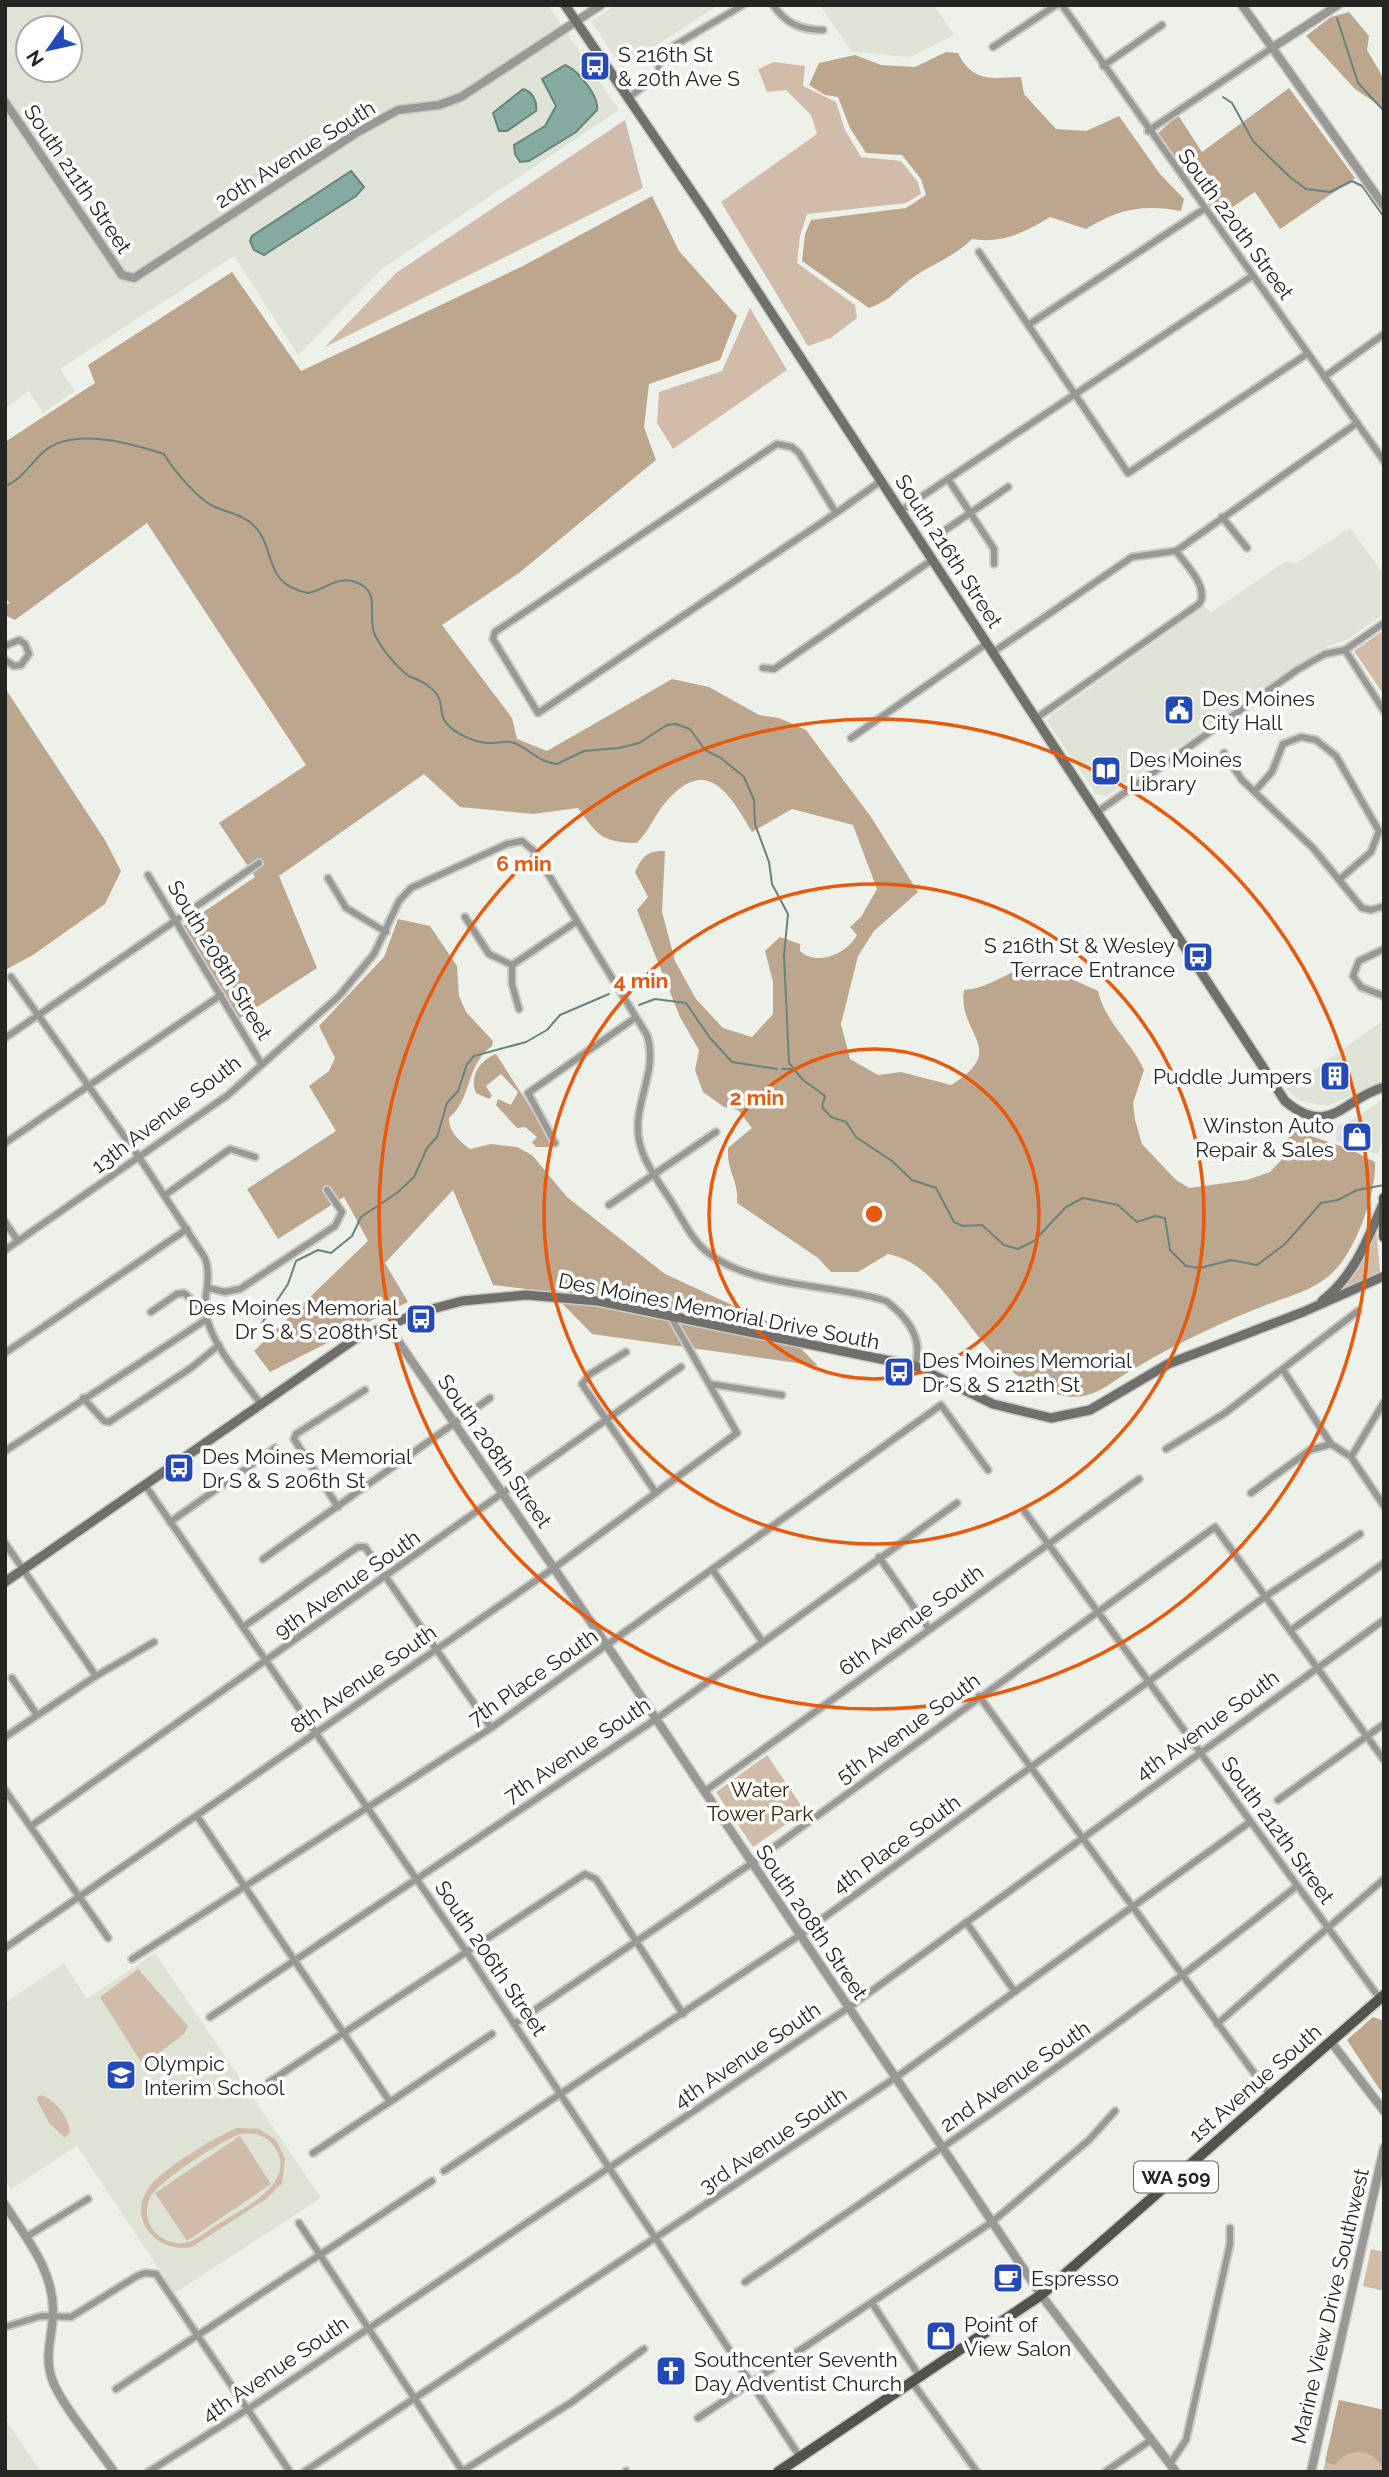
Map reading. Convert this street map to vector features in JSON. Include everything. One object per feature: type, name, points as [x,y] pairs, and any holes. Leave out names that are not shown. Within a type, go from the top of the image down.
[{"type":"main road","name":"South 216th Street","points":[[565,5],[705,211],[1279,1093],[1289,1105],[1304,1113],[1333,1116],[1384,1087]]},
{"type":"main road","points":[[1383,1201],[1383,1232]]},
{"type":"main road","points":[[1303,1312],[1327,1297],[1344,1281],[1363,1250],[1383,1201]]},
{"type":"main road","name":"Des Moines Memorial Drive South","points":[[5,1582],[355,1339],[387,1325],[462,1301],[496,1296],[566,1297],[671,1317],[915,1366],[1009,1410],[1051,1418],[1067,1417],[1106,1402],[1168,1364],[1303,1312],[1384,1276]]},
{"type":"main road","name":"1st Avenue South","points":[[778,2472],[1041,2295],[1382,1997]]},
{"type":"street","name":"20th Avenue South","points":[[122,275],[134,278],[358,132],[398,110],[439,105],[461,97],[601,5]]},
{"type":"street","points":[[627,99],[657,75],[660,54],[743,5]]},
{"type":"street","points":[[773,5],[780,16],[803,30],[823,30]]},
{"type":"street","points":[[993,47],[1056,5]]},
{"type":"street","name":"South 220th Street","points":[[1062,5],[1148,131],[1382,456]]},
{"type":"street","points":[[1242,5],[1384,206]]},
{"type":"street","points":[[1148,131],[1338,5]]},
{"type":"street","points":[[1103,66],[1162,25]]},
{"type":"street","name":"South 211th Street","points":[[5,102],[122,275]]},
{"type":"street","points":[[1028,325],[1204,209]]},
{"type":"street","points":[[979,252],[1128,473],[1307,354]]},
{"type":"street","points":[[900,511],[1252,276]]},
{"type":"street","points":[[1324,377],[1384,334]]},
{"type":"street","points":[[992,653],[1132,557],[1176,551],[1357,423]]},
{"type":"street","points":[[836,513],[799,453],[785,444],[771,447],[493,635],[495,644],[538,713],[836,513],[881,481]]},
{"type":"street","points":[[948,479],[994,548],[994,564]]},
{"type":"street","points":[[938,535],[1008,487]]},
{"type":"street","points":[[1222,517],[1247,548]]},
{"type":"street","points":[[1035,719],[1199,604],[1203,599],[1202,588],[1176,551]]},
{"type":"street","points":[[763,668],[774,669],[932,560]]},
{"type":"street","points":[[1096,813],[1297,670],[1325,654],[1345,650],[1384,622]]},
{"type":"street","points":[[5,646],[19,640],[27,646],[29,654],[21,665],[14,666],[5,660]]},
{"type":"street","points":[[851,738],[986,644]]},
{"type":"street","points":[[1345,650],[1384,711]]},
{"type":"street","points":[[1255,791],[1272,772],[1280,748],[1287,741],[1301,737],[1316,740],[1336,756],[1378,831],[1371,852],[1340,879]]},
{"type":"street","points":[[1224,753],[1242,780],[1340,879],[1362,908],[1371,910],[1384,906]]},
{"type":"street","name":"13th Avenue South","points":[[5,1250],[228,1095],[360,974],[386,932],[400,901],[411,888],[507,844],[522,841],[534,851],[576,922]]},
{"type":"street","points":[[5,1038],[260,863]]},
{"type":"street","name":"South 208th Street","points":[[148,875],[261,1063]]},
{"type":"street","points":[[328,878],[346,908],[386,932]]},
{"type":"street","points":[[465,917],[489,954],[512,965]]},
{"type":"street","points":[[512,965],[576,922],[647,1035],[651,1054],[638,1138],[655,1175],[696,1242],[708,1253],[750,1272],[886,1301],[902,1316],[915,1336],[919,1345],[915,1366]]},
{"type":"street","points":[[1384,949],[1359,961],[1353,976],[1361,987],[1384,996]]},
{"type":"street","points":[[512,965],[512,984],[519,1009]]},
{"type":"street","points":[[11,977],[187,1229],[208,1265],[207,1319],[219,1345],[260,1403]]},
{"type":"street","points":[[5,1143],[221,995]]},
{"type":"street","points":[[555,1143],[528,1093],[635,1018]]},
{"type":"street","points":[[610,1205],[716,1132]]},
{"type":"street","points":[[165,1195],[230,1149],[254,1157]]},
{"type":"street","points":[[208,1288],[225,1292],[240,1289],[335,1226],[342,1212],[327,1190]]},
{"type":"street","points":[[5,1222],[18,1241]]},
{"type":"street","points":[[5,1353],[187,1229]]},
{"type":"street","points":[[151,1312],[177,1294],[184,1293],[199,1307],[206,1306]]},
{"type":"street","points":[[1167,1449],[1214,1421],[1358,1311]]},
{"type":"street","points":[[671,1317],[710,1384],[782,1395]]},
{"type":"street","points":[[5,1451],[207,1319]]},
{"type":"street","name":"South 208th Street","points":[[387,1325],[608,1647],[1041,2295],[1176,2472]]},
{"type":"street","points":[[83,1398],[104,1421],[109,1422],[169,1384],[219,1345]]},
{"type":"street","points":[[626,1352],[590,1374],[582,1384],[656,1493]]},
{"type":"street","name":"9th Avenue South","points":[[31,1826],[267,1662],[681,1367]]},
{"type":"street","points":[[1283,1370],[1331,1444],[1350,1457],[1384,1506]]},
{"type":"street","name":"8th Avenue South","points":[[5,1948],[554,1568],[737,1433],[710,1384]]},
{"type":"street","points":[[338,1507],[294,1439],[296,1434],[329,1411],[365,1390]]},
{"type":"street","points":[[262,1559],[490,1398]]},
{"type":"street","points":[[1350,1457],[1384,1402]]},
{"type":"street","name":"7th Place South","points":[[132,1959],[491,1728],[608,1647],[941,1405],[988,1470]]},
{"type":"street","points":[[1251,1493],[1310,1450],[1331,1444]]},
{"type":"street","points":[[170,1522],[275,1448]]},
{"type":"street","name":"6th Avenue South","points":[[705,1791],[1139,1479]]},
{"type":"street","name":"South 206th Street","points":[[145,1485],[466,1951],[800,2457]]},
{"type":"street","name":"7th Avenue South","points":[[209,2017],[656,1719],[957,1503]]},
{"type":"street","name":"South 212th Street","points":[[1025,1512],[1297,1886],[1382,1997]]},
{"type":"street","name":"5th Avenue South","points":[[514,2024],[752,1863],[1215,1527],[1266,1595]]},
{"type":"street","name":"4th Place South","points":[[444,2171],[561,2096],[800,1935],[1266,1595],[1360,1534]]},
{"type":"street","points":[[5,1543],[96,1676]]},
{"type":"street","points":[[243,1627],[358,1547],[371,1551],[436,1651],[491,1728]]},
{"type":"street","points":[[879,1557],[929,1629]]},
{"type":"street","points":[[1291,1630],[1384,1563]]},
{"type":"street","points":[[712,1569],[762,1641]]},
{"type":"street","points":[[1266,1595],[1384,1760]]},
{"type":"street","name":"4th Avenue South","points":[[148,2472],[248,2409],[848,2008],[1384,1620]]},
{"type":"street","points":[[5,1737],[96,1676],[154,1642]]},
{"type":"street","points":[[12,1678],[37,1715]]},
{"type":"street","points":[[979,1696],[1270,2095]]},
{"type":"street","points":[[1278,1800],[1384,1724]]},
{"type":"street","points":[[5,1790],[108,1938]]},
{"type":"street","points":[[197,1816],[390,2102]]},
{"type":"street","name":"3rd Avenue South","points":[[304,2472],[657,2240],[895,2078],[1251,1822]]},
{"type":"street","points":[[269,2082],[585,1874],[596,1879],[683,2014]]},
{"type":"street","points":[[1217,2024],[1384,1879]]},
{"type":"street","name":"2nd Avenue South","points":[[745,2282],[942,2149],[1183,1977],[1297,1886]]},
{"type":"street","points":[[966,1922],[1015,1992]]},
{"type":"street","points":[[313,2153],[492,2034]]},
{"type":"street","points":[[1331,2042],[1384,2111]]},
{"type":"street","points":[[698,2418],[992,2222],[1089,2140],[1115,2111]]},
{"type":"street","name":"Marine View Drive Southwest","points":[[1311,2472],[1384,2148]]},
{"type":"street","points":[[116,2389],[432,2182]]},
{"type":"street","points":[[26,2237],[88,2199]]},
{"type":"street","points":[[5,2205],[45,2270],[53,2317],[48,2354],[52,2382],[114,2472]]},
{"type":"street","points":[[299,2223],[462,2471],[572,2402],[644,2349]]},
{"type":"street","points":[[1170,2464],[1186,2440],[1230,2244],[1230,2228]]},
{"type":"street","points":[[5,2327],[29,2318],[71,2317],[137,2276],[152,2272],[161,2278],[290,2472]]},
{"type":"street","points":[[873,2303],[916,2379],[977,2472]]},
{"type":"street","points":[[1105,2472],[1151,2440]]},
{"type":"shaded area","points":[[5,5],[548,5],[619,110],[384,267],[298,355],[234,256],[60,369],[75,391],[43,413],[29,391],[5,408]]},
{"type":"shaded area","points":[[616,5],[718,5],[622,68],[591,21]]},
{"type":"shaded area","points":[[820,5],[934,5],[954,35],[910,57],[852,52]]},
{"type":"shaded area","points":[[1349,12],[1369,36],[1367,50],[1384,79],[1384,113],[1380,106],[1355,89],[1306,36],[1331,17]]},
{"type":"shaded area","points":[[946,52],[958,53],[970,70],[984,77],[1021,77],[1024,94],[1056,129],[1086,131],[1119,116],[1160,174],[1184,199],[1181,211],[1155,208],[1132,210],[1109,217],[1086,229],[1050,217],[1013,236],[993,240],[972,239],[952,255],[915,276],[890,297],[869,308],[802,261],[805,234],[811,220],[906,208],[926,195],[921,179],[902,155],[866,153],[850,128],[838,97],[825,95],[809,85],[819,63],[855,55],[881,65],[915,67]]},
{"type":"shaded area","points":[[1289,88],[1355,178],[1280,229],[1255,192],[1216,218],[1157,134],[1178,115],[1202,152]]},
{"type":"shaded area","points":[[652,196],[679,251],[737,316],[720,360],[649,384],[644,427],[656,460],[519,573],[442,625],[512,718],[517,739],[547,751],[672,679],[709,687],[759,715],[779,718],[806,730],[871,817],[918,892],[874,931],[858,956],[841,1024],[850,1059],[878,1075],[901,1072],[951,1085],[968,1072],[977,1061],[979,1051],[967,1018],[964,990],[990,983],[1034,962],[1098,991],[1106,1012],[1144,1070],[1133,1103],[1142,1144],[1176,1180],[1189,1188],[1247,1180],[1270,1172],[1286,1155],[1286,1140],[1296,1131],[1352,1150],[1375,1162],[1375,1175],[1363,1221],[1341,1264],[1325,1279],[1301,1292],[1197,1335],[1084,1396],[1065,1396],[1035,1386],[1010,1369],[988,1348],[932,1280],[912,1263],[888,1254],[858,1272],[831,1272],[818,1258],[737,1203],[728,1148],[752,1128],[738,1110],[724,1107],[703,1092],[695,1070],[699,1050],[680,1017],[637,910],[648,897],[635,872],[646,856],[665,851],[662,912],[675,961],[696,999],[723,1028],[752,1037],[773,1014],[773,982],[765,951],[780,937],[800,944],[800,951],[807,956],[823,958],[847,947],[857,935],[850,927],[861,917],[877,889],[853,825],[792,809],[752,832],[726,793],[705,780],[693,781],[680,788],[665,803],[637,843],[625,843],[602,836],[578,808],[533,814],[460,807],[424,774],[279,876],[317,968],[237,1020],[180,928],[255,877],[219,823],[306,765],[147,523],[15,620],[5,615],[5,605],[10,603],[5,598],[5,442],[95,383],[88,365],[232,272],[301,371],[523,266]]},
{"type":"shaded area","points":[[1350,528],[1384,575],[1384,614],[1348,639],[1321,649],[1107,796],[1096,794],[1047,721],[1052,715],[1205,606],[1210,613],[1286,561],[1296,563]]},
{"type":"shaded area","points":[[5,688],[105,840],[121,871],[105,904],[33,955],[5,970]]},
{"type":"shaded area","points":[[398,919],[430,926],[457,966],[459,996],[466,1012],[493,1041],[478,1062],[462,1101],[449,1118],[450,1127],[459,1140],[470,1149],[491,1144],[517,1147],[532,1155],[567,1197],[665,1274],[780,1327],[818,1366],[592,1334],[551,1292],[493,1285],[453,1190],[385,1263],[408,1302],[270,1372],[254,1351],[368,1241],[344,1197],[278,1239],[247,1189],[336,1131],[309,1086],[329,1071],[335,1058],[319,1026],[384,957]]},
{"type":"shaded area","points":[[1384,1020],[1384,1081],[1327,1106],[1300,1101],[1286,1089]]},
{"type":"shaded area","points":[[496,1054],[552,1141],[550,1147],[536,1147],[532,1142],[537,1137],[525,1127],[517,1128],[496,1105],[498,1099],[511,1105],[518,1092],[501,1074],[486,1086],[492,1096],[489,1099],[476,1093],[474,1081],[477,1069],[485,1060]]},
{"type":"shaded area","points":[[1384,1099],[1384,1137],[1378,1155],[1335,1141],[1335,1126],[1350,1121]]},
{"type":"shaded area","name":"Olympic Interim School","points":[[155,1953],[321,2198],[175,2293],[77,2146],[11,2189],[5,2180],[5,2003],[64,1963],[87,1999]]},
{"type":"shaded area","points":[[1373,2017],[1384,2021],[1384,2096],[1347,2040]]},
{"type":"shaded area","points":[[1339,2400],[1384,2410],[1384,2472],[1375,2458],[1362,2452],[1347,2454],[1335,2465],[1325,2462]]},
{"type":"shaded area","points":[[5,2419],[41,2472],[5,2472]]},
{"type":"green space","points":[[774,62],[805,66],[803,86],[836,102],[845,130],[861,157],[901,161],[918,182],[921,194],[906,203],[807,214],[800,236],[797,263],[855,305],[857,318],[831,338],[808,346],[721,202],[817,134],[811,115],[786,90],[767,92],[758,69]]},
{"type":"green space","points":[[625,120],[643,188],[325,347],[396,273]]},
{"type":"green space","points":[[750,308],[787,370],[673,449],[657,423],[659,392],[722,371]]},
{"type":"green space","points":[[1384,630],[1384,695],[1354,651]]},
{"type":"green space","points":[[1376,1229],[1380,1271],[1333,1297],[1355,1273]]},
{"type":"green space","name":"Water Tower Park","points":[[767,1755],[805,1811],[753,1847],[716,1792]]},
{"type":"green space","points":[[138,1969],[188,2026],[184,2034],[143,2065],[100,1997]]},
{"type":"green space","points":[[41,2095],[52,2101],[64,2115],[70,2132],[65,2138],[49,2123],[36,2098]]},
{"type":"green space","points":[[237,2128],[259,2129],[276,2140],[285,2159],[282,2183],[266,2199],[192,2247],[179,2248],[157,2239],[148,2232],[141,2210],[143,2198],[150,2186],[178,2162]],"holes":[[[241,2134],[255,2134],[274,2146],[280,2160],[279,2173],[273,2185],[249,2205],[191,2241],[175,2243],[159,2236],[149,2223],[147,2215],[147,2207],[155,2191],[206,2152]]]},
{"type":"green space","points":[[240,2136],[271,2184],[187,2241],[155,2193]]},
{"type":"green space","points":[[1371,2249],[1384,2252],[1384,2291],[1363,2286]]},
{"type":"green space","points":[[1339,2400],[1384,2410],[1384,2472],[1323,2472]]},
{"type":"water","points":[[565,65],[587,84],[595,98],[597,110],[576,132],[529,161],[520,162],[514,145],[545,126],[556,106],[542,79]]},
{"type":"water","points":[[523,89],[534,97],[536,111],[507,131],[499,131],[493,113]]},
{"type":"water","points":[[351,171],[364,187],[356,196],[264,255],[254,250],[250,241],[252,236]]},
{"type":"waterway","points":[[1337,18],[1358,83],[1384,111]]},
{"type":"waterway","points":[[1223,97],[1232,103],[1253,141],[1291,178],[1306,189],[1330,192],[1352,181],[1362,186],[1384,217]]},
{"type":"waterway","points":[[5,486],[20,476],[42,453],[69,440],[101,439],[164,454],[201,498],[215,507],[242,517],[257,529],[277,575],[294,589],[308,593],[344,580],[365,587],[372,599],[373,628],[381,646],[404,672],[434,691],[445,721],[453,730],[464,736],[487,743],[511,742],[545,761],[557,764],[584,751],[639,743],[667,725],[675,724],[690,729],[705,750],[721,758],[744,777],[754,800],[755,824],[769,862],[772,884],[788,914],[784,955],[789,1063],[802,1079],[825,1096],[822,1107],[831,1117],[846,1122],[856,1137],[892,1161],[912,1180],[936,1188],[954,1222],[963,1226],[982,1225],[1004,1245],[1018,1249],[1034,1241],[1066,1207],[1083,1198],[1118,1205],[1137,1222],[1155,1216],[1165,1218],[1170,1250],[1186,1266],[1200,1268],[1231,1260],[1257,1265],[1285,1244],[1321,1203],[1338,1200],[1357,1190],[1384,1185]]},
{"type":"waterway","points":[[262,1323],[288,1284],[296,1261],[318,1250],[331,1253],[352,1236],[361,1217],[397,1193],[414,1177],[427,1148],[437,1137],[447,1103],[458,1091],[467,1064],[474,1056],[526,1042],[547,1030],[560,1015],[609,994]]},
{"type":"waterway","points":[[639,1005],[655,999],[686,1003],[710,1038],[732,1062],[777,1069]]},
{"type":"waterway","points":[[782,1069],[791,1069]]},
{"type":"place","name":"S 216th St & 20th Ave S","points":[[595,66]]},
{"type":"place","name":"Des Moines City Hall","points":[[1179,710]]},
{"type":"place","name":"Des Moines Library","points":[[1106,771]]},
{"type":"place","name":"S 216th St & Wesley Terrace Entrance","points":[[1198,957]]},
{"type":"place","name":"Puddle Jumpers","points":[[1335,1076]]},
{"type":"place","name":"Winston Auto Repair & Sales","points":[[1357,1137]]},
{"type":"place","name":"Des Moines Memorial Dr S & S 208th St","points":[[421,1319]]},
{"type":"place","name":"Des Moines Memorial Dr S & S 212th St","points":[[899,1372]]},
{"type":"place","name":"Des Moines Memorial Dr S & S 206th St","points":[[179,1468]]},
{"type":"place","name":"Olympic Interim School","points":[[121,2075]]},
{"type":"place","name":"Espresso","points":[[1008,2278]]},
{"type":"place","name":"Point of View Salon","points":[[941,2336]]},
{"type":"place","name":"Southcenter Seventh Day Adventist Church","points":[[671,2371]]}]
